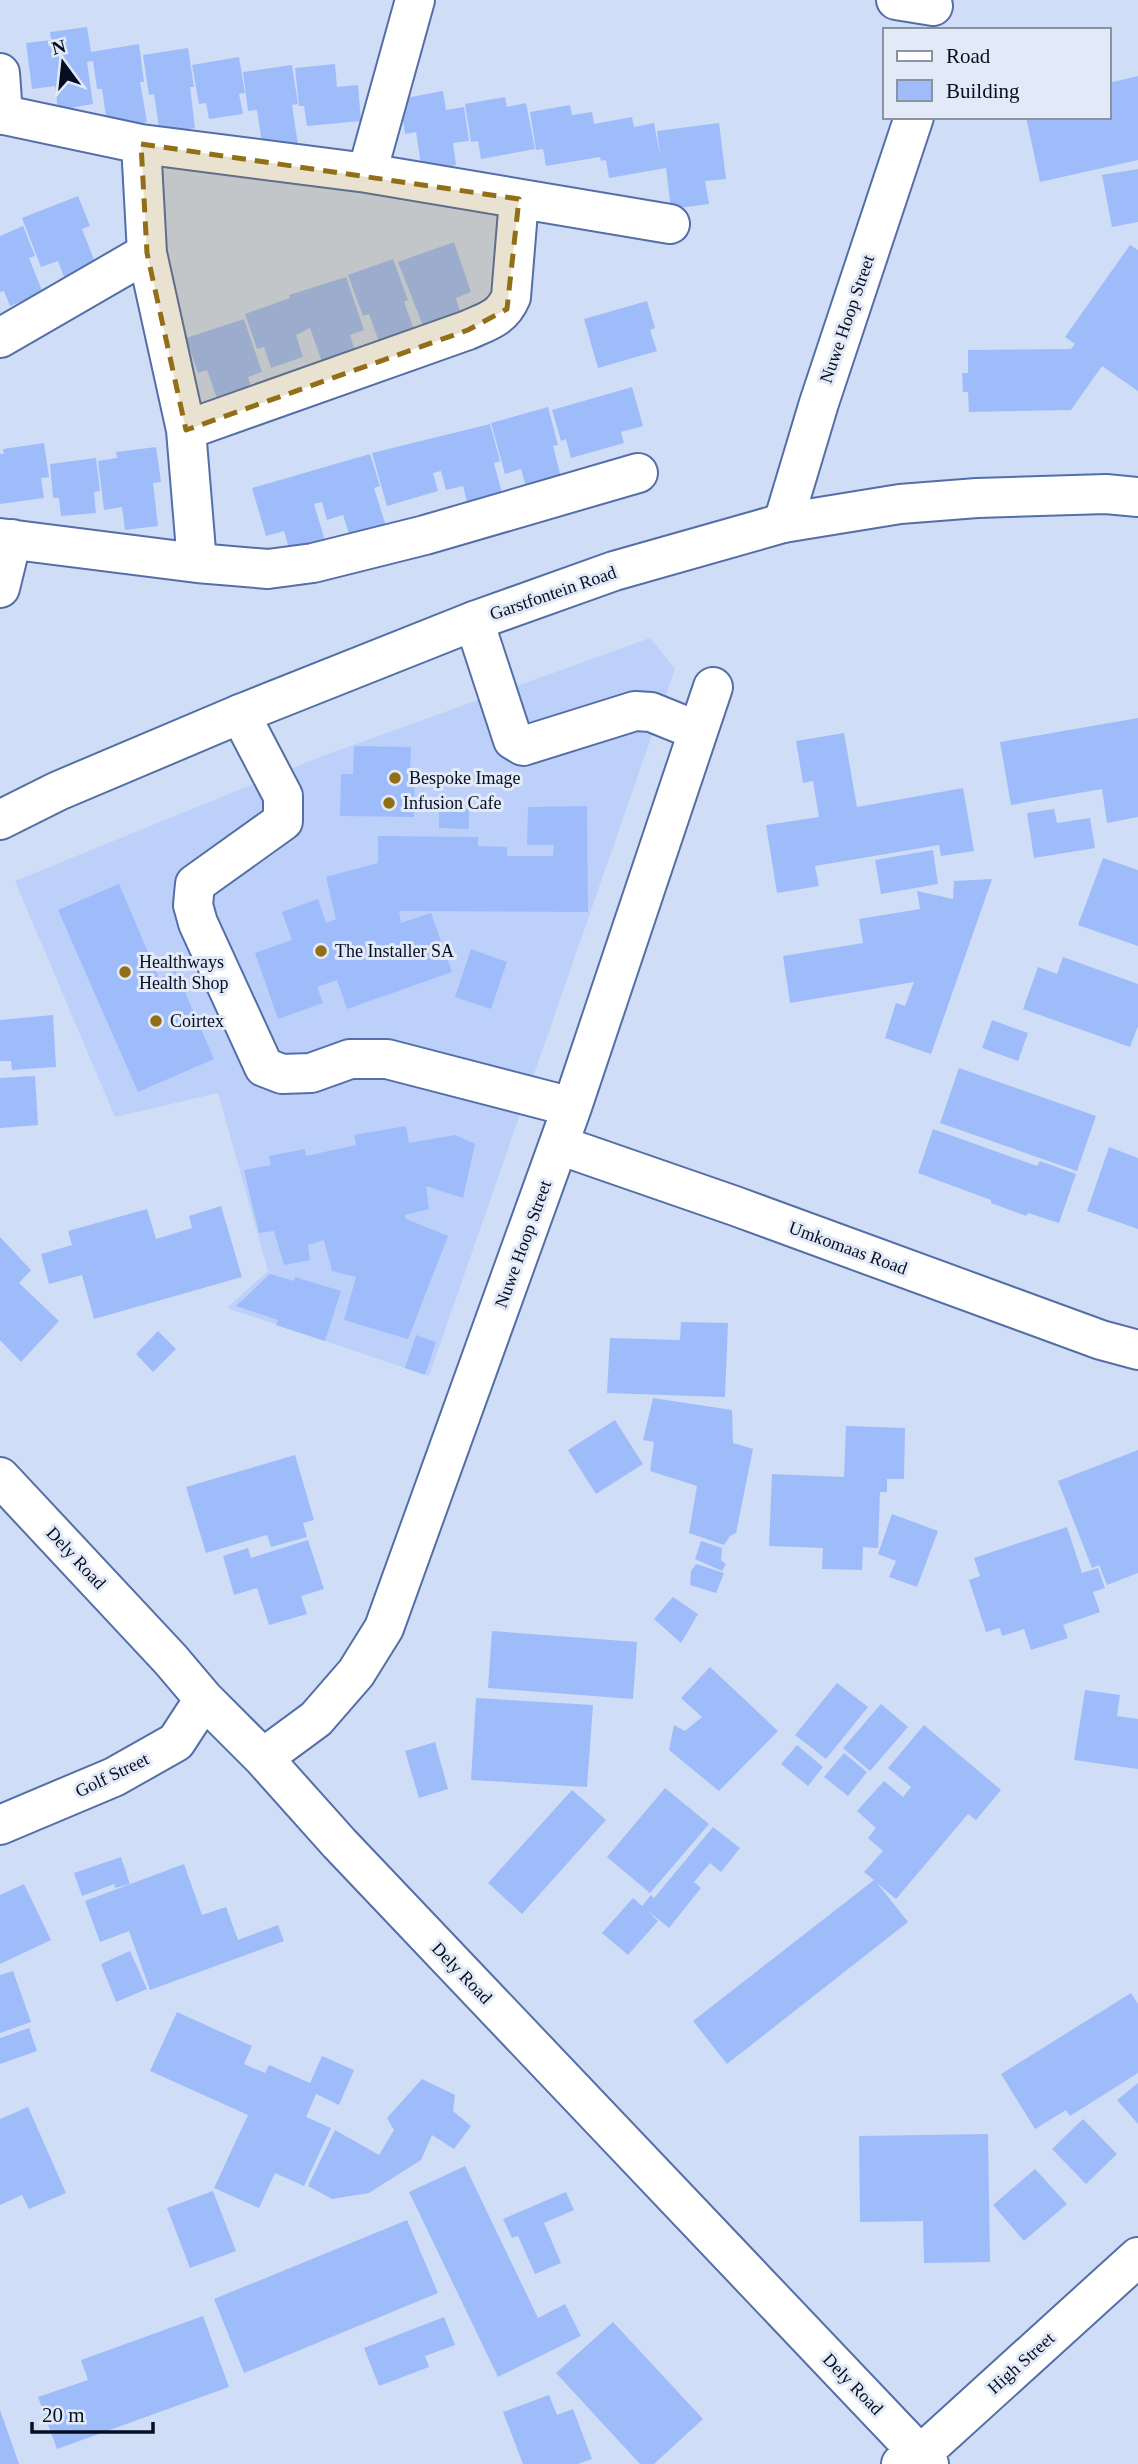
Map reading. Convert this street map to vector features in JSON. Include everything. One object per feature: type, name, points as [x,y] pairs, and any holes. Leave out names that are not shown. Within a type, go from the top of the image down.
[{"type":"street","points":[[367,173],[415,0]]},
{"type":"street","points":[[896,0],[932,12]]},
{"type":"street","points":[[0,74],[1,114],[141,144],[367,173],[670,224]]},
{"type":"street","name":"Nuwe Hoop Street","points":[[783,523],[818,403],[913,119]]},
{"type":"street","points":[[141,144],[147,253],[186,430],[197,563]]},
{"type":"street","points":[[186,430],[468,330],[497,317],[506,309],[512,297],[519,199]]},
{"type":"street","points":[[0,338],[147,253]]},
{"type":"street","points":[[0,588],[6,539],[197,563],[268,569],[313,563],[425,535],[638,472]]},
{"type":"street","name":"Garstfontein Road","points":[[0,820],[58,791],[240,714],[474,621],[614,572],[783,523],[900,504],[977,498],[1106,494],[1138,496]]},
{"type":"street","points":[[474,621],[513,740],[523,746],[635,711],[651,712],[698,731]]},
{"type":"street","name":"Nuwe Hoop Street","points":[[263,1758],[316,1719],[356,1673],[383,1628],[559,1145],[713,687]]},
{"type":"street","points":[[240,714],[283,796],[283,821],[195,884],[193,905],[198,923],[264,1067],[282,1074],[312,1073],[350,1059],[387,1059],[572,1107]]},
{"type":"street","name":"Umkomaas Road","points":[[559,1145],[1101,1340],[1138,1350]]},
{"type":"street","name":"Dely Road","points":[[0,1477],[916,2461]]},
{"type":"street","name":"Golf Street","points":[[0,1825],[114,1777],[176,1742],[204,1699]]},
{"type":"street","name":"High Street","points":[[916,2461],[1138,2257]]},
{"type":"highlighted area","points":[[141,144],[519,199],[507,309],[468,330],[186,430],[147,253]]},
{"type":"shaded area","points":[[650,638],[675,669],[429,1376],[227,1308],[268,1271],[218,1093],[115,1117],[15,881],[320,757]]},
{"type":"building","points":[[87,27],[91,52],[139,44],[144,82],[140,82],[147,122],[108,129],[102,89],[97,89],[93,61],[87,62],[93,104],[58,110],[55,86],[32,89],[26,43],[51,40],[50,32]]},
{"type":"building","points":[[188,48],[194,87],[190,87],[195,128],[160,134],[154,94],[149,95],[143,55]]},
{"type":"building","points":[[239,57],[245,93],[239,94],[243,114],[209,119],[206,103],[199,104],[192,65]]},
{"type":"building","points":[[335,64],[337,87],[358,85],[361,121],[307,126],[304,106],[299,106],[295,68]]},
{"type":"building","points":[[292,65],[298,104],[292,105],[298,145],[263,150],[257,110],[248,111],[243,72]]},
{"type":"building","points":[[1138,76],[1138,160],[1040,182],[1026,119],[1110,119],[1110,83]]},
{"type":"building","points":[[443,91],[446,110],[464,107],[469,141],[453,143],[456,165],[422,171],[416,132],[405,134],[400,99]]},
{"type":"building","points":[[505,97],[507,107],[526,103],[535,149],[481,159],[478,141],[471,142],[465,104]]},
{"type":"building","points":[[570,105],[572,115],[592,112],[594,124],[632,117],[634,127],[654,123],[660,156],[657,131],[719,123],[726,179],[705,181],[709,204],[671,209],[666,168],[609,178],[606,160],[601,161],[600,157],[546,166],[543,149],[536,150],[530,112]]},
{"type":"building","points":[[1138,169],[1138,222],[1112,227],[1102,175]]},
{"type":"building","points":[[78,196],[90,226],[82,229],[98,270],[66,282],[58,261],[41,267],[22,218]]},
{"type":"building","points":[[23,226],[35,256],[29,258],[43,293],[10,306],[4,291],[0,292],[0,236]]},
{"type":"building","points":[[454,242],[471,292],[456,298],[462,318],[425,331],[398,262]]},
{"type":"building","points":[[1130,245],[1138,250],[1138,391],[1102,366],[1071,410],[969,412],[968,392],[963,392],[962,373],[968,373],[968,350],[1071,349],[1075,344],[1065,337]]},
{"type":"building","points":[[393,259],[408,300],[404,302],[417,338],[382,350],[369,314],[363,316],[348,275]]},
{"type":"building","points":[[346,277],[364,330],[350,335],[356,354],[323,365],[310,328],[296,335],[303,357],[271,368],[264,347],[257,349],[245,314],[290,298],[289,295]]},
{"type":"building","points":[[647,301],[655,328],[650,330],[657,351],[598,368],[584,319]]},
{"type":"building","points":[[244,319],[262,372],[248,377],[254,396],[220,407],[207,370],[198,373],[186,338]]},
{"type":"building","points":[[632,387],[643,426],[621,432],[624,443],[571,458],[566,439],[561,441],[552,410]]},
{"type":"building","points":[[548,407],[558,445],[553,446],[562,481],[527,491],[521,469],[505,474],[491,423]]},
{"type":"building","points":[[490,424],[500,461],[494,463],[503,497],[468,506],[463,486],[446,490],[441,471],[433,473],[438,491],[387,506],[372,453]]},
{"type":"building","points":[[44,443],[49,477],[41,478],[44,498],[0,504],[0,454],[4,454],[3,449]]},
{"type":"building","points":[[156,447],[161,482],[153,483],[158,526],[125,530],[122,507],[104,510],[98,461],[117,458],[116,452]]},
{"type":"building","points":[[370,454],[380,486],[374,488],[386,526],[350,537],[343,515],[327,520],[322,502],[314,504],[326,544],[291,555],[284,531],[266,536],[252,488]]},
{"type":"building","points":[[96,458],[100,491],[94,492],[96,513],[61,516],[59,498],[53,498],[50,464]]},
{"type":"building","points":[[1138,718],[1138,817],[1107,823],[1102,789],[1011,805],[1000,742]]},
{"type":"building","points":[[844,733],[857,807],[963,788],[974,851],[941,856],[939,845],[815,866],[819,886],[777,893],[766,825],[819,817],[813,781],[803,783],[796,741]]},
{"type":"building","points":[[354,746],[411,747],[410,774],[415,774],[414,817],[340,816],[341,774],[353,774]]},
{"type":"building","points":[[439,805],[469,805],[469,829],[439,828]]},
{"type":"building","points":[[587,806],[588,912],[399,911],[401,923],[431,913],[452,972],[347,1009],[337,980],[317,987],[323,1003],[278,1019],[255,953],[292,940],[282,912],[318,899],[326,923],[336,919],[326,877],[378,863],[378,836],[478,837],[478,846],[507,847],[507,856],[553,856],[554,845],[527,845],[528,807]]},
{"type":"building","points":[[1054,809],[1057,823],[1090,818],[1095,848],[1034,858],[1027,813]]},
{"type":"building","points":[[933,850],[938,884],[881,894],[875,860]]},
{"type":"building","points":[[1103,858],[1138,870],[1138,946],[1078,925]]},
{"type":"building","points":[[992,879],[931,1054],[885,1038],[896,1003],[905,1006],[914,982],[790,1003],[783,956],[863,943],[859,919],[920,909],[917,891],[953,899],[954,881]]},
{"type":"building","points":[[119,884],[159,978],[176,971],[214,1059],[138,1092],[58,910]]},
{"type":"building","points":[[471,949],[507,962],[491,1009],[455,997]]},
{"type":"building","points":[[1063,957],[1138,984],[1138,1026],[1130,1047],[1023,1009],[1038,967],[1057,974]]},
{"type":"building","points":[[53,1015],[56,1067],[12,1070],[11,1061],[0,1061],[0,1020]]},
{"type":"building","points":[[992,1020],[1028,1033],[1018,1061],[982,1048]]},
{"type":"building","points":[[959,1068],[1096,1116],[1077,1171],[940,1123]]},
{"type":"building","points":[[35,1076],[38,1125],[0,1128],[0,1078]]},
{"type":"building","points":[[406,1126],[409,1143],[455,1135],[475,1144],[463,1198],[426,1186],[429,1209],[405,1215],[406,1219],[448,1236],[408,1339],[344,1320],[356,1277],[332,1271],[324,1240],[308,1245],[310,1260],[284,1265],[274,1231],[259,1233],[244,1170],[271,1165],[269,1156],[305,1149],[306,1156],[356,1145],[354,1135]]},
{"type":"building","points":[[933,1129],[1037,1166],[1040,1161],[1076,1174],[1059,1223],[1028,1213],[1026,1216],[918,1173]]},
{"type":"building","points":[[1109,1147],[1138,1158],[1138,1229],[1087,1211]]},
{"type":"building","points":[[221,1206],[242,1277],[94,1319],[82,1275],[49,1284],[41,1254],[72,1245],[68,1231],[147,1209],[156,1239],[192,1228],[189,1216]]},
{"type":"building","points":[[0,1237],[31,1270],[19,1283],[59,1321],[21,1362],[0,1340]]},
{"type":"building","points":[[270,1274],[294,1281],[295,1277],[341,1291],[325,1341],[276,1325],[278,1320],[236,1306]]},
{"type":"building","points":[[681,1322],[728,1323],[725,1397],[607,1393],[610,1338],[680,1340]]},
{"type":"building","points":[[158,1331],[176,1349],[153,1372],[136,1354]]},
{"type":"building","points":[[416,1335],[436,1342],[425,1375],[405,1368]]},
{"type":"building","points":[[653,1398],[732,1410],[733,1443],[753,1449],[736,1533],[730,1536],[724,1545],[689,1533],[697,1486],[650,1471],[654,1442],[643,1440]]},
{"type":"building","points":[[615,1420],[643,1464],[596,1494],[568,1450]]},
{"type":"building","points":[[846,1426],[905,1428],[904,1479],[887,1479],[887,1492],[880,1492],[878,1548],[863,1547],[862,1570],[822,1569],[823,1548],[769,1546],[772,1474],[844,1477]]},
{"type":"building","points":[[1138,1450],[1138,1573],[1107,1585],[1099,1565],[1092,1568],[1058,1481]]},
{"type":"building","points":[[295,1455],[314,1520],[303,1523],[307,1537],[271,1547],[267,1535],[206,1553],[186,1487]]},
{"type":"building","points":[[892,1514],[938,1531],[917,1587],[889,1577],[896,1561],[878,1554]]},
{"type":"building","points":[[1067,1527],[1082,1573],[1098,1568],[1105,1588],[1093,1592],[1100,1612],[1063,1625],[1068,1638],[1031,1650],[1024,1629],[1002,1636],[1000,1628],[986,1632],[969,1580],[980,1576],[974,1558]]},
{"type":"building","points":[[308,1540],[324,1589],[301,1596],[307,1614],[269,1625],[257,1588],[234,1595],[223,1556],[248,1548],[251,1558]]},
{"type":"building","points":[[701,1541],[722,1548],[721,1560],[726,1564],[722,1571],[695,1559]]},
{"type":"building","points":[[696,1564],[724,1573],[716,1593],[690,1585],[691,1571]]},
{"type":"building","points":[[673,1597],[698,1614],[681,1643],[654,1619]]},
{"type":"building","points":[[492,1631],[637,1642],[633,1699],[488,1688]]},
{"type":"building","points":[[710,1667],[778,1731],[719,1791],[669,1750],[674,1725],[685,1731],[702,1717],[681,1698]]},
{"type":"building","points":[[837,1683],[868,1707],[826,1759],[795,1735]]},
{"type":"building","points":[[1085,1690],[1120,1695],[1117,1716],[1138,1719],[1138,1769],[1074,1760]]},
{"type":"building","points":[[476,1698],[593,1705],[587,1787],[471,1780]]},
{"type":"building","points":[[881,1704],[908,1727],[870,1771],[843,1748]]},
{"type":"building","points":[[924,1725],[1001,1790],[976,1820],[968,1814],[896,1899],[877,1883],[908,1922],[727,2064],[693,2021],[874,1880],[864,1872],[883,1851],[868,1838],[876,1828],[857,1811],[884,1781],[903,1797],[911,1787],[888,1768]]},
{"type":"building","points":[[435,1742],[448,1789],[419,1798],[405,1751]]},
{"type":"building","points":[[797,1745],[823,1767],[808,1786],[781,1764]]},
{"type":"building","points":[[844,1753],[867,1772],[848,1796],[824,1777]]},
{"type":"building","points":[[665,1788],[709,1824],[650,1893],[607,1857]]},
{"type":"building","points":[[572,1790],[606,1820],[522,1914],[488,1883]]},
{"type":"building","points":[[713,1827],[740,1848],[721,1872],[710,1863],[694,1882],[701,1888],[669,1928],[647,1910],[658,1921],[628,1955],[602,1933],[633,1898],[642,1906],[651,1895],[654,1898]]},
{"type":"building","points":[[121,1857],[130,1884],[115,1888],[114,1884],[82,1896],[74,1873]]},
{"type":"building","points":[[184,1864],[202,1915],[226,1907],[238,1940],[278,1925],[284,1941],[150,1990],[129,1931],[100,1942],[85,1901]]},
{"type":"building","points":[[24,1884],[51,1940],[0,1964],[0,1895]]},
{"type":"building","points":[[130,1951],[147,1989],[116,2002],[101,1964]]},
{"type":"building","points":[[13,1971],[31,2022],[0,2033],[0,1975]]},
{"type":"building","points":[[1131,1993],[1138,2004],[1138,2073],[1070,2116],[1066,2110],[1035,2129],[1001,2074]]},
{"type":"building","points":[[177,2012],[252,2046],[244,2064],[265,2073],[269,2065],[310,2083],[322,2056],[354,2070],[339,2105],[316,2094],[306,2117],[331,2128],[304,2186],[275,2173],[259,2208],[214,2188],[248,2115],[150,2071]]},
{"type":"building","points":[[29,2028],[37,2051],[0,2064],[0,2038]]},
{"type":"building","points":[[422,2079],[455,2095],[453,2111],[471,2126],[454,2149],[432,2135],[421,2160],[369,2193],[332,2199],[308,2186],[335,2130],[379,2155],[394,2130],[387,2118]]},
{"type":"building","points":[[1138,2083],[1138,2124],[1117,2100]]},
{"type":"building","points":[[28,2107],[66,2193],[29,2209],[22,2195],[0,2205],[0,2119]]},
{"type":"building","points":[[1083,2119],[1117,2154],[1086,2184],[1052,2149]]},
{"type":"building","points":[[988,2134],[990,2262],[924,2263],[923,2221],[860,2222],[859,2136]]},
{"type":"building","points":[[465,2166],[538,2318],[565,2304],[581,2336],[498,2377],[409,2192]]},
{"type":"building","points":[[1035,2169],[1067,2204],[1024,2241],[993,2205]]},
{"type":"building","points":[[213,2191],[236,2251],[190,2268],[167,2208]]},
{"type":"building","points":[[566,2192],[574,2210],[544,2223],[561,2263],[535,2274],[518,2236],[512,2238],[503,2219]]},
{"type":"building","points":[[407,2220],[438,2293],[244,2373],[214,2299]]},
{"type":"building","points":[[203,2316],[229,2387],[57,2449],[38,2397],[88,2380],[81,2360]]},
{"type":"building","points":[[444,2317],[455,2345],[425,2356],[429,2367],[379,2386],[364,2348]]},
{"type":"building","points":[[613,2322],[703,2419],[654,2464],[640,2464],[556,2373]]},
{"type":"building","points":[[549,2395],[557,2415],[573,2409],[592,2459],[578,2464],[523,2464],[503,2412]]},
{"type":"building","points":[[0,2410],[19,2464],[0,2464]]},
{"type":"place","name":"Bespoke Image","points":[[395,778]]},
{"type":"place","name":"Infusion Cafe","points":[[389,803]]},
{"type":"place","name":"The Installer SA","points":[[321,951]]},
{"type":"place","name":"Healthways Health Shop","points":[[125,972]]},
{"type":"place","name":"Coirtex","points":[[156,1021]]}]
